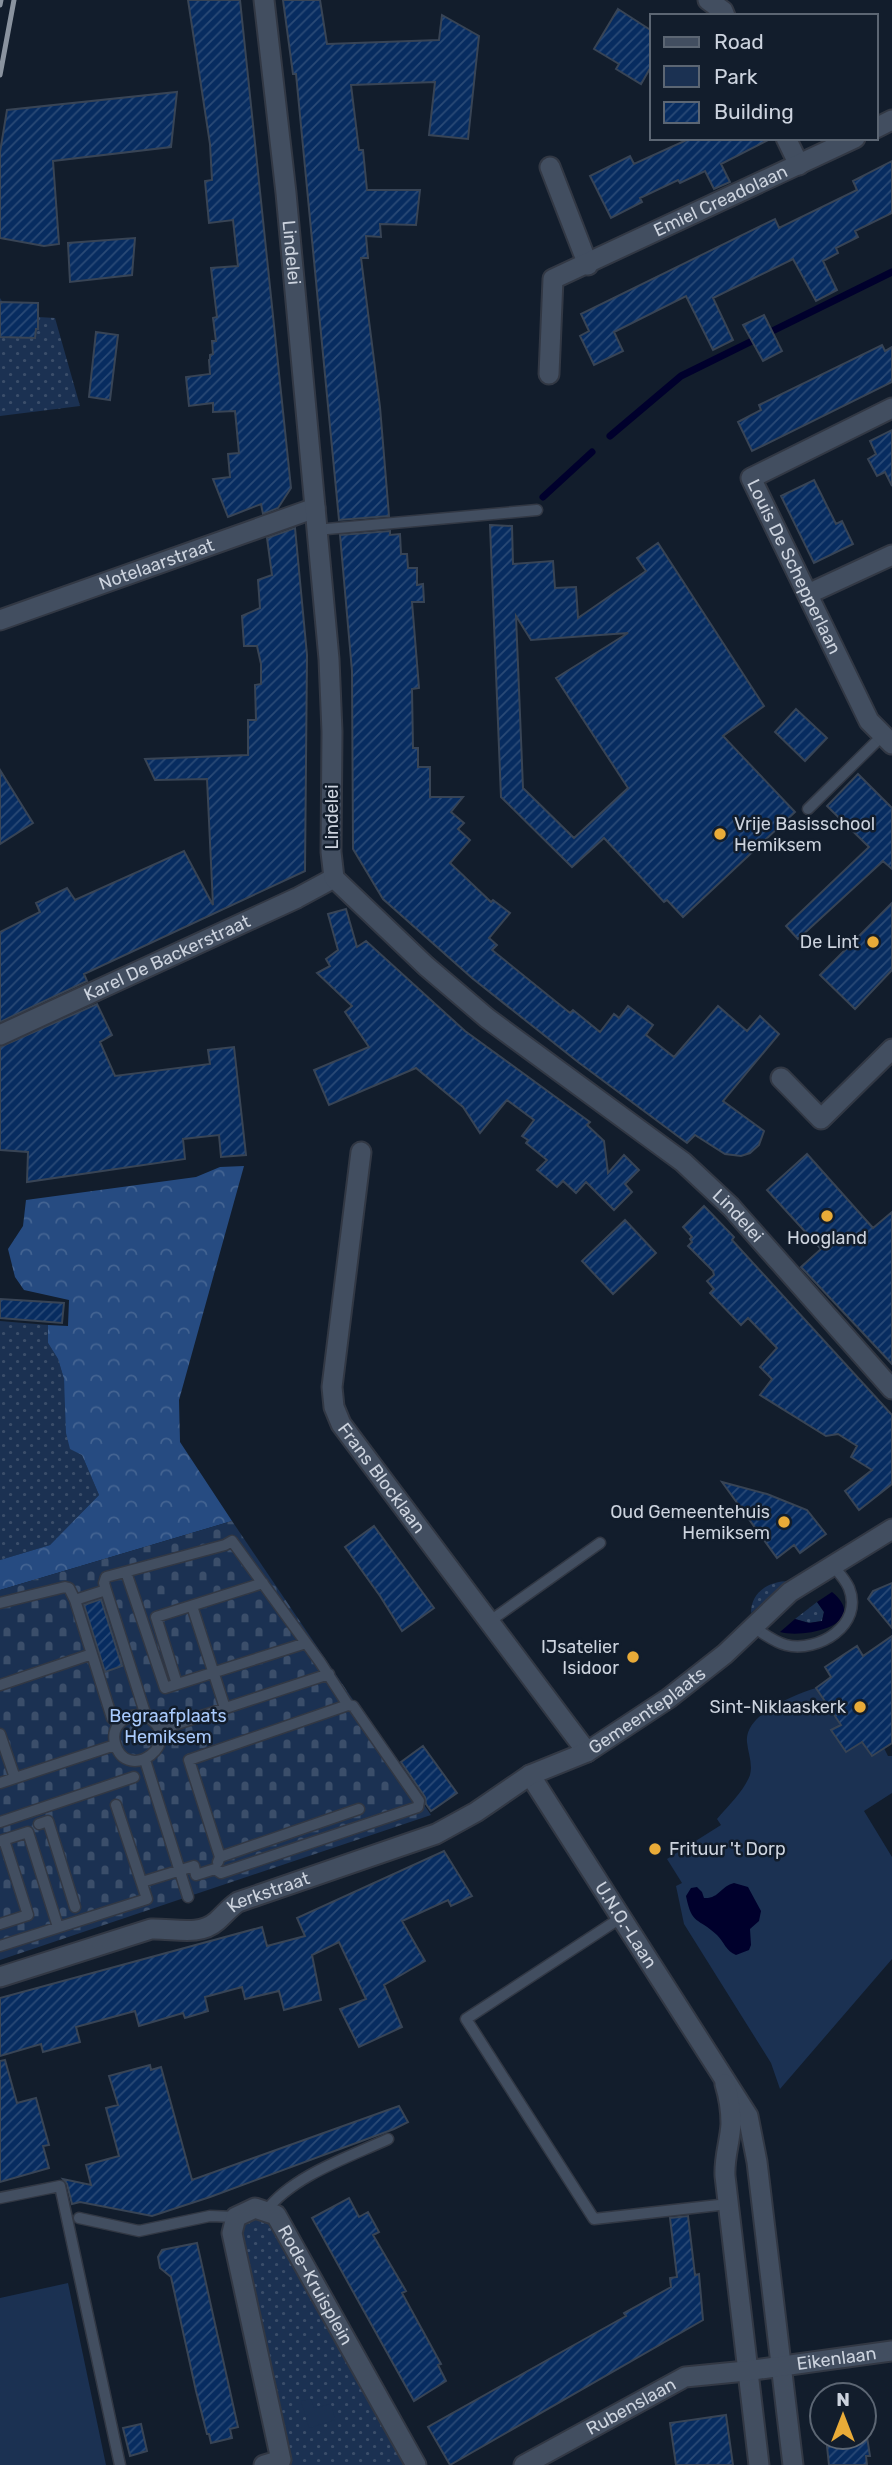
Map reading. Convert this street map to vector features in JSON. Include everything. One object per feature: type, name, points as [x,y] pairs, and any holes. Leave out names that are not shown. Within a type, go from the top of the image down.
[{"type":"street","name":"Lindelei","points":[[264,0],[286,193],[329,659],[331,852],[334,878],[426,966],[487,1018],[683,1162],[731,1207],[892,1389]]},
{"type":"street","points":[[708,0],[724,14]]},
{"type":"street","points":[[787,140],[799,165]]},
{"type":"street","name":"Emiel Creadolaan","points":[[549,374],[553,279],[588,265],[851,140]]},
{"type":"street","points":[[550,167],[588,265]]},
{"type":"street","name":"Louis De Schepperlaan","points":[[881,733],[751,478],[892,408]]},
{"type":"street","name":"Notelaarstraat","points":[[0,620],[315,508]]},
{"type":"street","points":[[808,594],[892,555]]},
{"type":"street","name":"Karel De Backerstraat","points":[[0,1035],[297,898],[334,878]]},
{"type":"street","points":[[781,1078],[821,1118],[892,1049]]},
{"type":"street","name":"Frans Blocklaan","points":[[360,1152],[332,1387],[334,1407],[341,1424],[587,1752]]},
{"type":"street","name":"Gemeenteplaats","points":[[530,1775],[587,1752],[669,1698],[725,1654],[790,1592],[892,1530]]},
{"type":"street","name":"U.N.O.-Laan","points":[[530,1775],[748,2116],[753,2136],[793,2465]]},
{"type":"street","name":"Kerkstraat","points":[[0,1977],[151,1929],[167,1928],[181,1932],[198,1930],[216,1922],[225,1910],[238,1902],[436,1834],[476,1812],[530,1775]]},
{"type":"street","name":"U.N.O.-Laan","points":[[723,2075],[731,2126],[724,2158],[728,2204],[759,2465]]},
{"type":"street","name":"Rode-Kruisplein","points":[[236,2217],[255,2208],[276,2215],[416,2465]]},
{"type":"street","points":[[236,2217],[232,2233],[275,2463]]},
{"type":"street","name":"Eikenlaan","points":[[780,2367],[892,2351]]},
{"type":"street","points":[[746,2371],[780,2367]]},
{"type":"street","name":"Rubenslaan","points":[[524,2465],[685,2377],[746,2371]]},
{"type":"lane","points":[[316,530],[537,510]]},
{"type":"lane","points":[[808,809],[881,733]]},
{"type":"lane","points":[[145,1716],[104,1583],[106,1577],[232,1541],[329,1674],[348,1706]]},
{"type":"lane","points":[[490,1620],[600,1544]]},
{"type":"lane","points":[[753,1627],[788,1646],[821,1643],[839,1631],[849,1617],[850,1589],[833,1566]]},
{"type":"lane","points":[[126,1572],[165,1688],[306,1643]]},
{"type":"lane","points":[[177,1684],[156,1617],[263,1583]]},
{"type":"lane","points":[[0,1603],[69,1588],[113,1718],[118,1724]]},
{"type":"lane","points":[[75,1600],[106,1590]]},
{"type":"lane","points":[[192,1606],[225,1708]]},
{"type":"lane","points":[[0,1685],[92,1654]]},
{"type":"lane","points":[[159,1730],[329,1674]]},
{"type":"lane","points":[[142,1882],[194,1866],[196,1875],[215,1869],[220,1857],[189,1760],[348,1706],[353,1706],[419,1801],[418,1807],[221,1873],[215,1869]]},
{"type":"lane","points":[[130,1716],[145,1716],[153,1720],[159,1730],[160,1742],[157,1750],[145,1760],[130,1760],[124,1757],[115,1745],[118,1724],[130,1716]]},
{"type":"lane","points":[[0,1734],[15,1779]]},
{"type":"lane","points":[[0,1783],[115,1745]]},
{"type":"lane","points":[[145,1760],[188,1897]]},
{"type":"lane","points":[[0,1822],[135,1777]]},
{"type":"lane","points":[[0,1946],[147,1899],[116,1805]]},
{"type":"lane","points":[[220,1857],[359,1809]]},
{"type":"lane","points":[[34,1810],[39,1824]]},
{"type":"lane","points":[[0,1924],[28,1915],[2,1840],[28,1832],[48,1821],[75,1907]]},
{"type":"lane","points":[[28,1832],[58,1927]]},
{"type":"lane","points":[[622,1917],[466,2019],[594,2219],[728,2204]]},
{"type":"lane","points":[[266,2211],[277,2196],[288,2189],[322,2169],[388,2139]]},
{"type":"lane","points":[[0,2198],[60,2186],[120,2465]]},
{"type":"lane","points":[[79,2218],[139,2231],[210,2216],[236,2217]]},
{"type":"green space","points":[[0,298],[3,303],[5,337],[35,337],[38,317],[55,318],[80,406],[0,416]]},
{"type":"green space","points":[[244,1166],[179,1400],[180,1442],[232,1521],[0,1590],[0,1560],[50,1545],[99,1495],[82,1455],[70,1449],[66,1433],[64,1379],[58,1359],[48,1343],[48,1325],[68,1326],[69,1300],[24,1290],[15,1277],[8,1249],[23,1226],[26,1200],[196,1177],[220,1167]]},
{"type":"green space","points":[[0,1321],[48,1325],[48,1343],[58,1359],[64,1379],[67,1406],[82,1455],[99,1495],[50,1545],[0,1560]]},
{"type":"green space","name":"Begraafplaats Hemiksem","points":[[232,1521],[431,1815],[0,1960],[0,1590]]},
{"type":"green space","points":[[789,1581],[751,1613],[754,1599],[762,1589]]},
{"type":"green space","points":[[817,1602],[824,1612],[822,1621],[809,1623],[795,1619]]},
{"type":"green space","points":[[816,1688],[841,1726],[843,1748],[846,1752],[861,1740],[871,1756],[884,1748],[888,1756],[892,1756],[892,1793],[864,1811],[892,1857],[892,1959],[780,2089],[771,2063],[684,1924],[676,1886],[682,1883],[667,1859],[721,1825],[717,1819],[740,1793],[750,1775],[747,1742],[753,1723],[772,1707]]},
{"type":"green space","points":[[266,2211],[416,2465],[264,2465],[280,2461],[236,2217]]},
{"type":"green space","points":[[68,2283],[106,2465],[0,2465],[0,2298]]},
{"type":"green space","points":[[311,2399],[314,2408],[331,2404],[335,2420],[309,2428],[301,2401]]},
{"type":"shaded area","points":[[832,1592],[842,1603],[844,1613],[839,1621],[818,1631],[791,1634],[780,1632],[795,1619],[809,1623],[822,1621],[824,1612],[817,1602]]},
{"type":"shaded area","points":[[734,1883],[748,1887],[761,1911],[759,1921],[750,1929],[749,1950],[736,1955],[727,1949],[717,1935],[693,1917],[686,1896],[691,1888],[697,1887],[704,1898],[709,1898]]},
{"type":"building","points":[[188,0],[240,0],[291,488],[278,508],[263,514],[261,504],[228,517],[213,479],[230,477],[228,454],[239,453],[235,411],[213,412],[213,403],[189,406],[186,377],[210,374],[212,341],[216,341],[213,318],[217,317],[211,268],[238,266],[233,220],[209,223],[205,181],[212,180],[210,144]]},
{"type":"building","points":[[283,0],[320,0],[327,44],[439,40],[442,15],[479,36],[468,139],[429,135],[435,82],[351,85],[367,190],[420,190],[416,225],[380,224],[381,237],[366,236],[368,258],[361,258],[380,407],[389,516],[339,520],[296,74],[293,74]]},
{"type":"building","points":[[618,9],[650,30],[650,68],[641,84],[616,69],[619,64],[594,49]]},
{"type":"building","points":[[177,92],[171,147],[53,161],[59,244],[44,246],[0,238],[0,152],[7,110]]},
{"type":"building","points":[[687,140],[768,140],[721,164],[730,182],[714,189],[705,171],[640,198],[642,202],[611,218],[590,176],[630,156],[634,164]]},
{"type":"building","points":[[892,161],[892,213],[855,231],[858,237],[836,248],[838,253],[823,261],[837,290],[816,301],[793,259],[713,298],[733,340],[713,350],[686,296],[614,332],[623,351],[594,365],[580,336],[589,331],[581,314],[775,219],[779,228],[857,190],[853,181]]},
{"type":"building","points":[[135,238],[132,275],[70,282],[68,243]]},
{"type":"building","points":[[0,302],[38,303],[38,329],[35,338],[0,337]]},
{"type":"building","points":[[764,315],[782,351],[763,361],[743,325]]},
{"type":"building","points":[[96,332],[118,335],[110,400],[89,397]]},
{"type":"building","points":[[882,345],[885,351],[892,347],[892,382],[752,451],[738,422],[761,410],[759,405]]},
{"type":"building","points":[[892,430],[892,486],[885,472],[877,476],[868,459],[876,454],[870,441]]},
{"type":"building","points":[[814,480],[836,524],[842,521],[853,544],[814,563],[781,496]]},
{"type":"building","points":[[490,525],[512,526],[513,564],[553,561],[555,588],[576,587],[578,618],[646,571],[637,558],[658,543],[764,706],[723,736],[795,812],[683,917],[667,900],[664,902],[604,838],[572,867],[501,797]],"holes":[[[516,616],[531,640],[628,633],[556,678],[628,788],[574,838],[523,788]]]},
{"type":"building","points":[[295,528],[307,655],[305,871],[84,974],[87,981],[0,1022],[0,932],[40,912],[36,903],[67,888],[75,900],[184,851],[213,905],[207,779],[155,780],[145,759],[248,755],[248,720],[256,720],[255,685],[261,684],[261,664],[257,646],[244,646],[242,616],[260,608],[258,580],[272,575],[267,538]]},
{"type":"building","points":[[390,531],[390,535],[400,534],[401,554],[407,554],[408,568],[417,568],[417,585],[423,584],[424,602],[412,602],[419,688],[412,689],[413,748],[418,748],[418,767],[430,767],[430,797],[463,797],[451,812],[464,823],[458,829],[470,840],[450,863],[491,902],[493,900],[510,913],[489,938],[497,945],[492,950],[570,1013],[573,1010],[600,1032],[614,1014],[619,1018],[628,1006],[653,1025],[646,1035],[674,1057],[718,1006],[747,1031],[760,1016],[779,1034],[723,1101],[764,1131],[759,1145],[750,1153],[741,1156],[725,1154],[695,1135],[687,1143],[578,1062],[472,978],[383,899],[353,849],[352,671],[340,535]]},
{"type":"building","points":[[796,709],[827,738],[805,761],[775,732]]},
{"type":"building","points":[[0,770],[33,823],[0,844]]},
{"type":"building","points":[[858,774],[892,808],[892,869],[883,861],[798,939],[786,926],[869,847],[827,806]]},
{"type":"building","name":"De Lint","points":[[892,903],[892,970],[855,1009],[820,975]]},
{"type":"building","points":[[346,909],[357,947],[366,941],[465,1031],[590,1122],[587,1125],[604,1141],[608,1173],[624,1155],[639,1170],[625,1184],[632,1192],[614,1210],[586,1182],[576,1193],[563,1181],[557,1187],[537,1170],[547,1160],[526,1143],[528,1140],[522,1136],[534,1120],[507,1100],[480,1133],[463,1107],[416,1068],[329,1105],[314,1070],[369,1047],[345,1012],[352,1006],[317,973],[330,966],[326,959],[338,950],[328,914]]},
{"type":"building","points":[[97,1004],[112,1035],[100,1042],[115,1076],[210,1064],[208,1050],[234,1047],[246,1155],[221,1157],[219,1135],[183,1139],[185,1159],[27,1182],[28,1152],[0,1150],[0,1047]]},
{"type":"building","points":[[807,1154],[873,1228],[892,1212],[892,1364],[801,1267],[821,1249],[767,1190]]},
{"type":"building","points":[[704,1206],[892,1415],[892,1484],[859,1510],[845,1491],[872,1470],[851,1457],[857,1446],[838,1434],[826,1436],[760,1395],[772,1379],[760,1367],[777,1348],[748,1318],[741,1325],[710,1293],[714,1289],[707,1281],[714,1275],[713,1271],[688,1246],[692,1237],[683,1227]]},
{"type":"building","points":[[625,1220],[656,1253],[613,1294],[582,1261]]},
{"type":"building","points":[[0,1299],[64,1303],[62,1323],[0,1318]]},
{"type":"building","name":"Oud Gemeentehuis Hemiksem","points":[[722,1482],[767,1494],[807,1510],[826,1534],[800,1553],[794,1545],[777,1558]]},
{"type":"building","points":[[374,1526],[434,1608],[402,1631],[345,1547]]},
{"type":"building","points":[[892,1583],[892,1628],[868,1599],[873,1591]]},
{"type":"building","points":[[101,1599],[122,1666],[105,1672],[84,1605]]},
{"type":"building","name":"Sint-Niklaaskerk","points":[[892,1636],[892,1743],[872,1756],[862,1742],[846,1752],[831,1730],[841,1725],[816,1688],[831,1677],[825,1667],[857,1646],[863,1656]]},
{"type":"building","points":[[423,1746],[457,1793],[431,1811],[425,1797],[401,1762]]},
{"type":"building","points":[[444,1851],[472,1896],[451,1906],[448,1900],[402,1921],[425,1961],[384,1985],[402,2027],[359,2047],[340,2009],[366,1999],[339,1942],[312,1955],[321,2000],[284,2010],[279,1991],[245,1999],[242,1987],[205,1997],[208,2011],[185,2018],[183,2013],[139,2026],[135,2011],[76,2027],[80,2042],[43,2052],[41,2044],[0,2056],[0,1998],[262,1927],[267,1946],[305,1936],[297,1918]]},
{"type":"building","points":[[5,2060],[17,2103],[36,2098],[49,2145],[43,2146],[49,2168],[0,2182],[0,2061]]},
{"type":"building","points":[[150,2065],[151,2070],[161,2067],[192,2180],[399,2106],[408,2122],[210,2197],[152,2216],[80,2202],[72,2204],[63,2179],[91,2185],[86,2165],[119,2156],[106,2108],[118,2105],[109,2076]]},
{"type":"building","points":[[349,2198],[359,2217],[368,2212],[379,2232],[373,2235],[406,2291],[402,2293],[441,2364],[438,2365],[446,2381],[414,2401],[312,2218]]},
{"type":"building","points":[[688,2216],[695,2275],[699,2274],[703,2320],[450,2465],[428,2427],[626,2316],[624,2313],[671,2287],[670,2278],[677,2277],[670,2218]]},
{"type":"building","points":[[197,2243],[238,2427],[230,2429],[232,2438],[211,2443],[196,2391],[171,2277],[160,2268],[158,2257],[162,2250]]},
{"type":"building","points":[[726,2415],[733,2465],[676,2465],[670,2423]]},
{"type":"building","points":[[141,2424],[147,2451],[130,2456],[123,2428]]},
{"type":"building","points":[[828,2451],[869,2451],[870,2456],[866,2456],[867,2465],[829,2465]]},
{"type":"waterway","points":[[610,436],[681,376],[892,272]]},
{"type":"waterway","points":[[543,497],[592,452]]},
{"type":"railway","points":[[0,5],[1,0]]},
{"type":"railway","points":[[0,75],[14,0]]},
{"type":"place","name":"Vrije Basisschool Hemiksem","points":[[720,834]]},
{"type":"place","name":"De Lint","points":[[873,942]]},
{"type":"place","name":"Hoogland","points":[[827,1216]]},
{"type":"place","name":"Oud Gemeentehuis Hemiksem","points":[[784,1522]]},
{"type":"place","name":"IJsatelier Isidoor","points":[[633,1657]]},
{"type":"place","name":"Sint-Niklaaskerk","points":[[860,1707]]},
{"type":"place","name":"Frituur 't Dorp","points":[[655,1849]]}]
